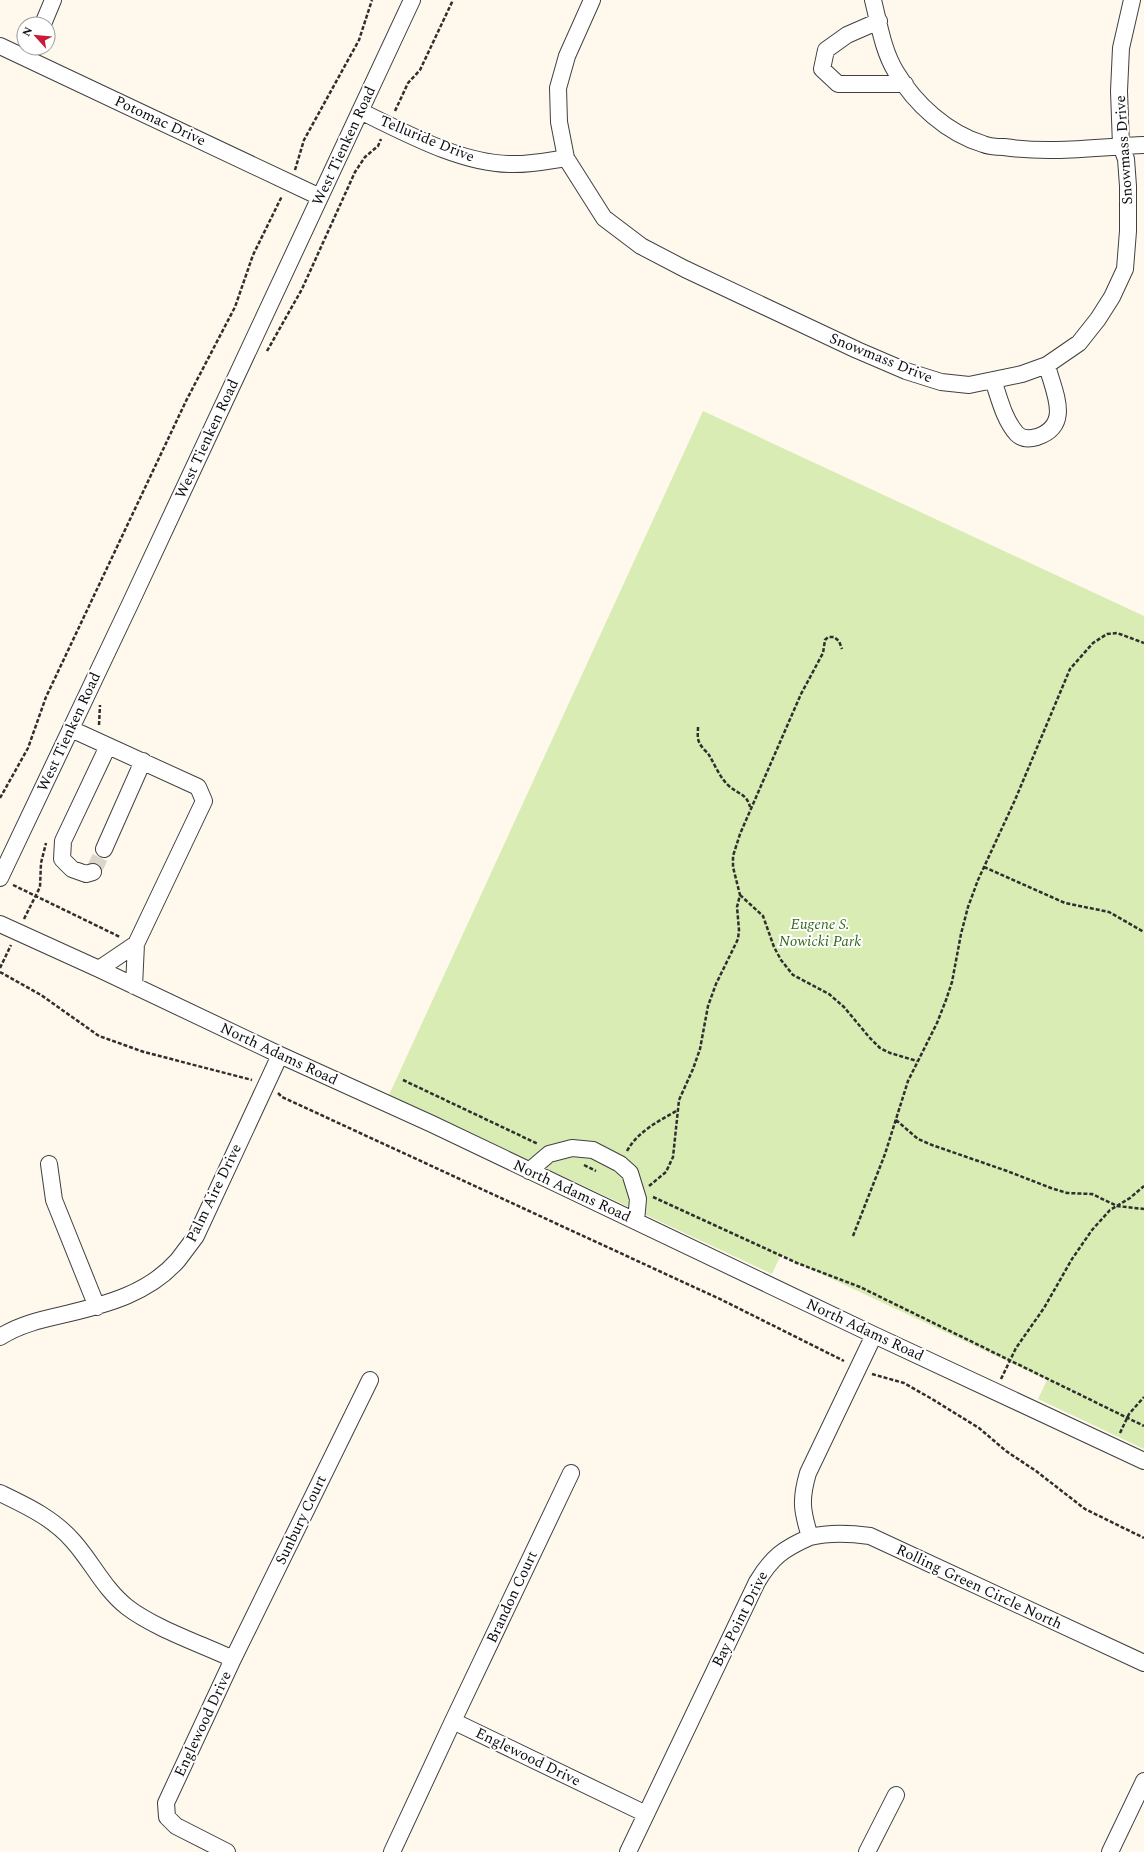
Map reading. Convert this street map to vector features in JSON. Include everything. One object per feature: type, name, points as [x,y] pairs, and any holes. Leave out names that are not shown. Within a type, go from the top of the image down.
[{"type":"street","points":[[46,16],[53,0]]},
{"type":"street","name":"West Tienken Road","points":[[0,878],[412,0]]},
{"type":"street","name":"Snowmass Drive","points":[[592,0],[567,56],[558,88],[559,122],[566,158],[604,218],[640,246],[685,270],[857,350],[906,371],[941,382],[969,385],[1022,374],[1046,366],[1079,343],[1098,319],[1112,297],[1125,269],[1128,231],[1128,186],[1126,158],[1121,146],[1119,91],[1121,48],[1132,0]]},
{"type":"street","points":[[874,0],[886,50],[895,72],[916,99],[945,126],[984,145],[1027,150],[1144,145]]},
{"type":"street","points":[[879,21],[848,36],[826,50],[822,69],[838,84],[905,84]]},
{"type":"street","name":"Potomac Drive","points":[[0,46],[16,50]]},
{"type":"street","name":"Potomac Drive","points":[[36,56],[320,197]]},
{"type":"street","name":"Telluride Drive","points":[[360,111],[440,147],[475,159],[513,164],[531,164],[566,158]]},
{"type":"street","points":[[993,380],[1011,426],[1018,435],[1027,439],[1035,438],[1050,430],[1056,423],[1058,413],[1058,402],[1046,366]]},
{"type":"street","points":[[71,729],[198,787],[204,801],[136,944],[134,986]]},
{"type":"street","points":[[93,872],[86,874],[72,869],[62,859],[63,841],[101,743]]},
{"type":"street","points":[[104,849],[143,761]]},
{"type":"street","name":"North Adams Road","points":[[0,924],[99,969],[280,1056],[432,1124],[874,1335],[1144,1461]]},
{"type":"street","points":[[99,969],[136,944]]},
{"type":"street","name":"Palm Aire Drive","points":[[0,1337],[34,1322],[97,1307],[135,1293],[157,1280],[177,1260],[196,1236],[280,1056]]},
{"type":"street","points":[[529,1171],[549,1154],[572,1148],[593,1150],[620,1164],[630,1172],[637,1190],[638,1199],[636,1221]]},
{"type":"street","points":[[49,1164],[54,1200],[97,1307]]},
{"type":"street","points":[[810,1537],[802,1512],[803,1490],[808,1473],[874,1335]]},
{"type":"street","name":"Sunbury Court","points":[[233,1659],[370,1380]]},
{"type":"street","name":"Brandon Court","points":[[453,1721],[571,1473]]},
{"type":"street","name":"Englewood Drive","points":[[0,1493],[36,1510],[57,1526],[73,1541],[108,1589],[126,1607],[148,1621],[233,1659],[166,1803],[167,1816],[176,1826],[227,1852]]},
{"type":"street","name":"Rolling Green Circle North","points":[[810,1537],[825,1534],[849,1533],[870,1536],[1144,1663]]},
{"type":"street","name":"Bay Point Drive","points":[[628,1852],[757,1582],[768,1565],[788,1547],[810,1537]]},
{"type":"street","points":[[392,1852],[453,1721]]},
{"type":"street","name":"Englewood Drive","points":[[453,1721],[646,1814]]},
{"type":"street","points":[[1110,1852],[1144,1781]]},
{"type":"street","points":[[867,1852],[896,1795]]},
{"type":"path","points":[[296,168],[304,140],[359,40],[372,0]]},
{"type":"path","points":[[266,353],[302,289],[355,172],[365,157],[378,146],[408,84],[420,70],[453,0]]},
{"type":"path","points":[[0,798],[28,748],[46,698],[186,400],[235,306],[254,255],[282,198]]},
{"type":"path","points":[[853,1236],[881,1166],[908,1081],[937,1023],[946,1000],[952,982],[961,934],[968,907],[1070,669],[1092,643],[1106,634],[1117,633],[1144,642]]},
{"type":"path","points":[[637,1190],[653,1185],[666,1172],[673,1157],[679,1100],[700,1049],[708,1006],[716,984],[738,939],[739,930],[737,907],[740,894],[732,867],[733,856],[751,807],[778,751],[801,694],[823,653],[825,640],[828,637],[834,637],[839,641],[842,649]]},
{"type":"path","points":[[100,702],[99,728],[101,743]]},
{"type":"path","points":[[698,727],[698,738],[700,744],[724,781],[730,788],[744,795],[749,801],[751,807]]},
{"type":"path","points":[[36,896],[40,887],[40,862],[42,852],[48,839]]},
{"type":"path","points":[[984,867],[1065,903],[1109,912],[1144,932]]},
{"type":"path","points":[[22,890],[136,944]]},
{"type":"path","points":[[740,894],[763,916],[774,947],[781,960],[793,975],[829,994],[844,1007],[880,1048],[917,1061]]},
{"type":"path","points":[[0,972],[41,995],[98,1036],[144,1052],[236,1076],[265,1086],[282,1097],[722,1300],[857,1369],[904,1383],[979,1428],[1006,1451],[1036,1471],[1085,1509],[1144,1538]]},
{"type":"path","points":[[402,1080],[599,1172]]},
{"type":"path","points":[[620,1164],[634,1139],[657,1122],[678,1110]]},
{"type":"path","points":[[896,1120],[918,1139],[1051,1188],[1067,1193],[1092,1194],[1117,1206],[1144,1209]]},
{"type":"path","points":[[996,1392],[1016,1348],[1057,1287],[1076,1253],[1092,1230],[1110,1210],[1130,1198],[1144,1186]]},
{"type":"path","points":[[637,1190],[797,1263],[860,1287],[1144,1426]]},
{"type":"path","points":[[1114,1447],[1128,1418],[1144,1397]]},
{"type":"green space","name":"Eugene S. Nowicki Park","points":[[703,411],[1144,616],[1144,1449],[1038,1399],[1047,1380],[781,1255],[772,1274],[389,1095]]},
{"type":"tunnel","points":[[93,872],[104,849]]}]
